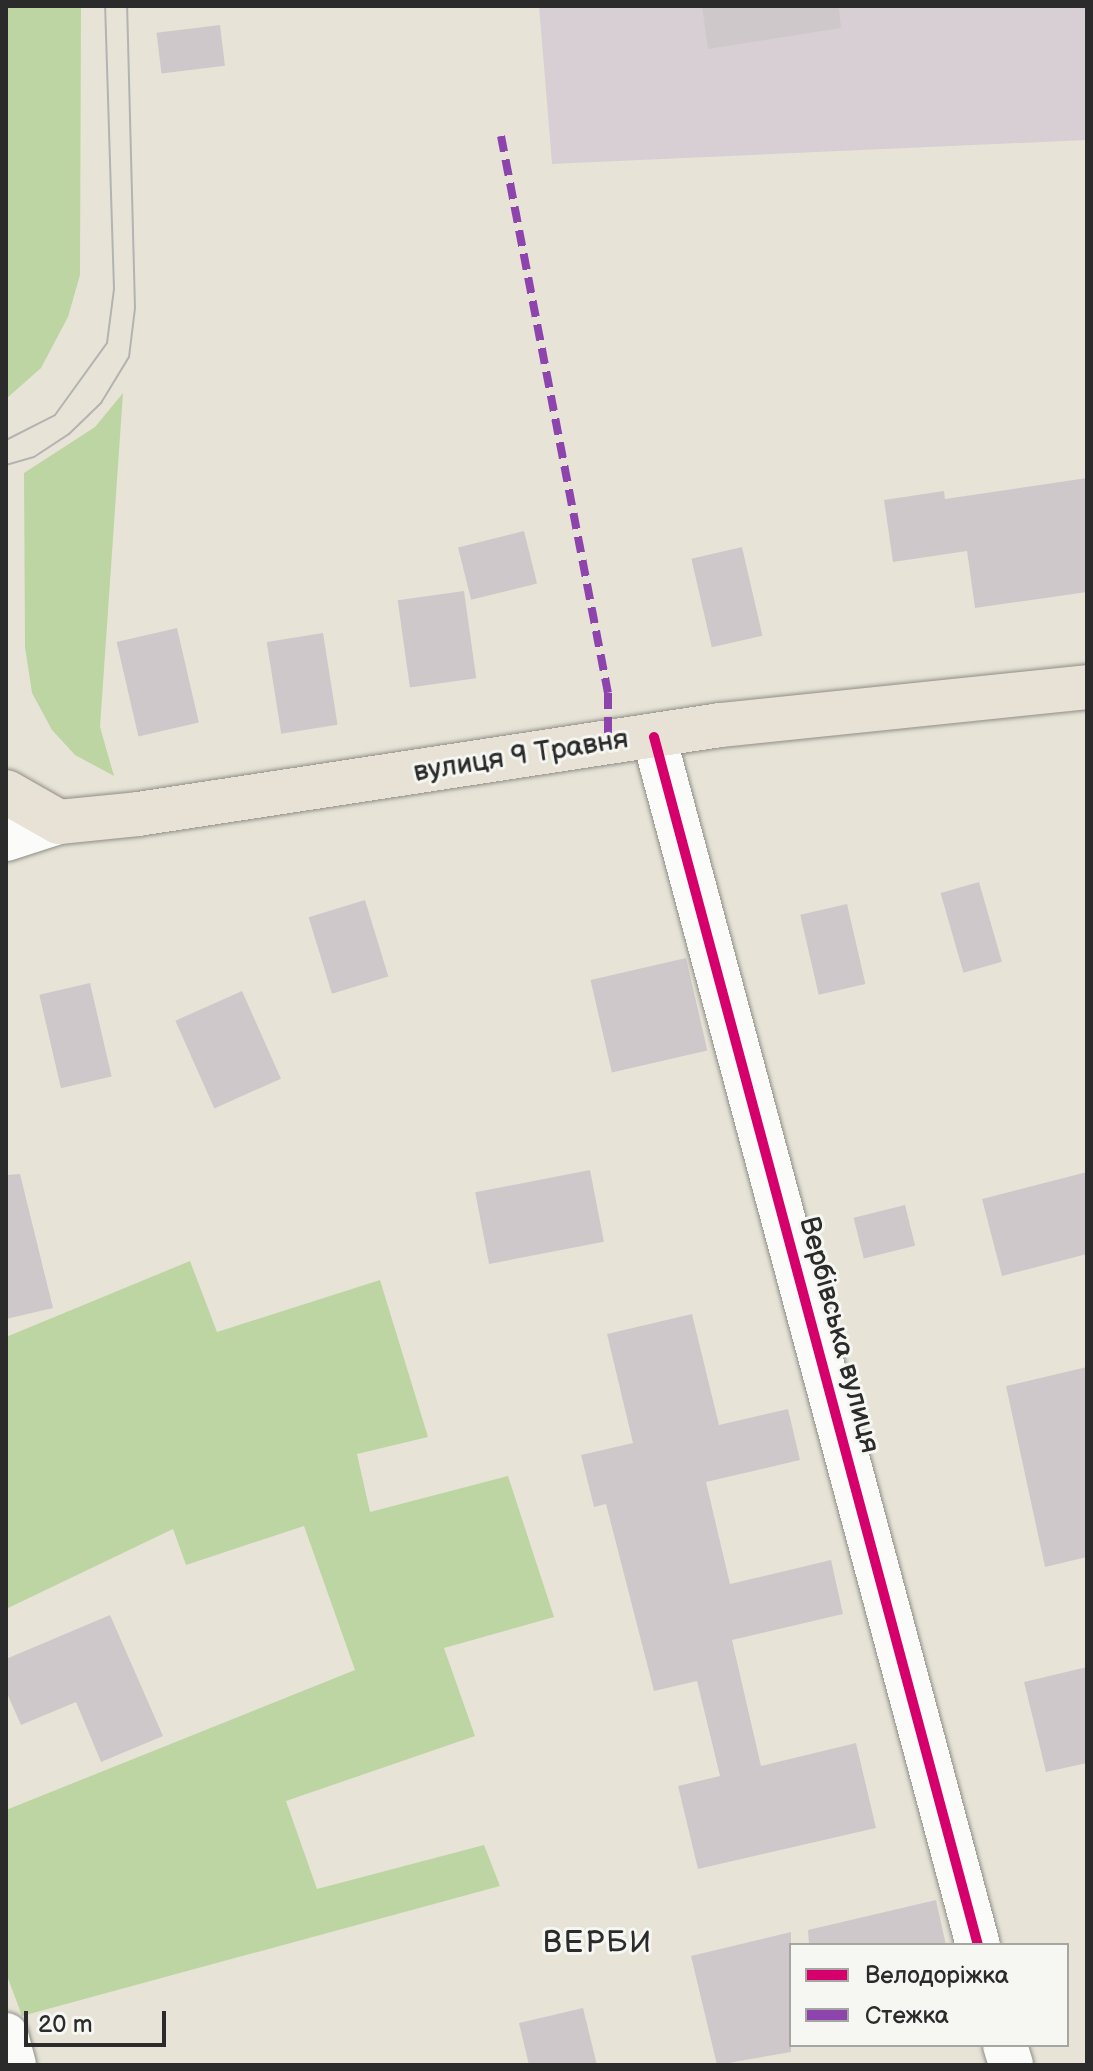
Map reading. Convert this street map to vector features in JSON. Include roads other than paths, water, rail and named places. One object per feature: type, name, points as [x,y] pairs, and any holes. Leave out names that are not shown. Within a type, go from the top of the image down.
[{"type":"main road","name":"вулиця 9 Травня","points":[[59,822],[654,737],[1087,687]]},
{"type":"main road","points":[[6,792],[59,822]]},
{"type":"street","name":"Вербівська вулиця","points":[[654,737],[977,1943]]},
{"type":"street","name":"вулиця 9 Травня","points":[[6,839],[59,822]]},
{"type":"street","points":[[6,2035],[14,2065]]},
{"type":"tram line","points":[[6,440],[55,415],[107,343],[114,289],[105,6]]},
{"type":"tram line","points":[[6,465],[34,457],[69,434],[101,403],[129,357],[135,308],[127,6]]},
{"type":"district","name":"ВЕРБИ","points":[[598,1943]]}]
